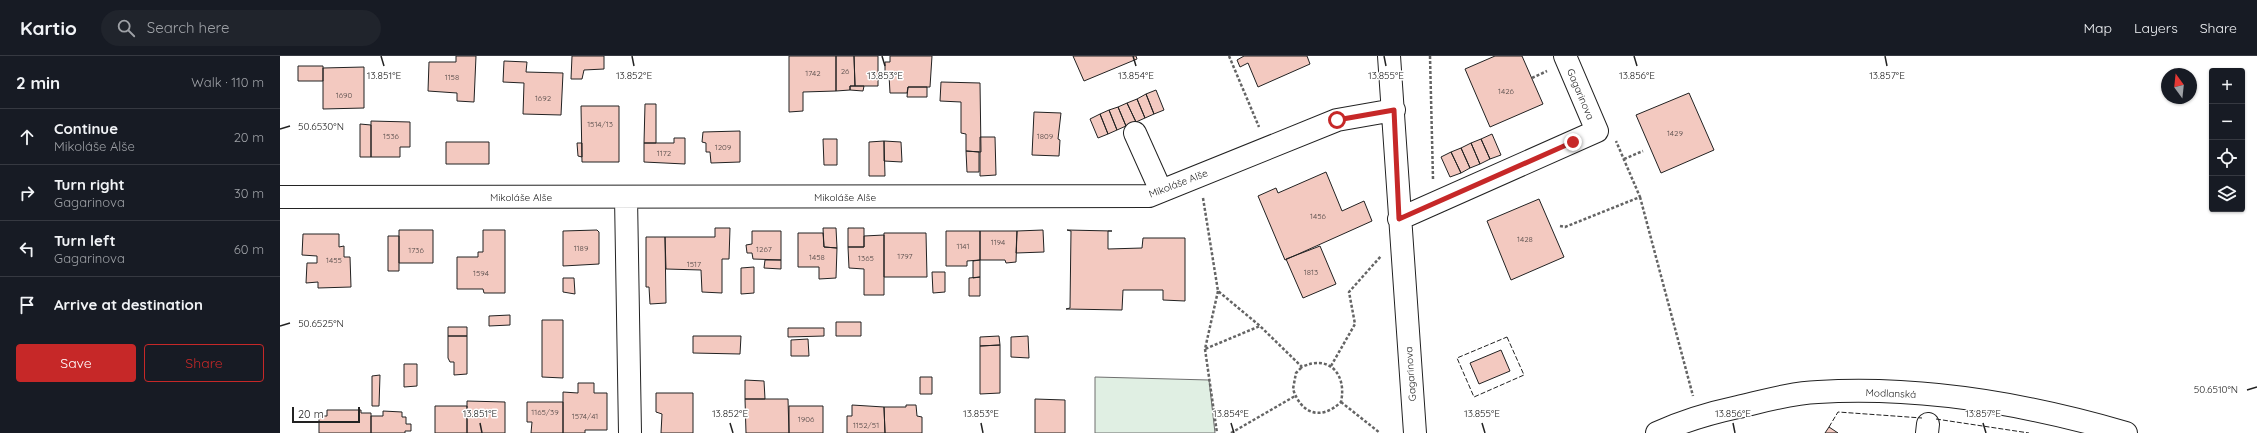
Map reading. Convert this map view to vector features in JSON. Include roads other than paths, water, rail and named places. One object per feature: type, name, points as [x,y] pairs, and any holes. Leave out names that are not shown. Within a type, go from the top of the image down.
[{"type":"street","name":"Gagarinova","points":[[1389,56],[1394,110],[1401,254],[1415,433]]},
{"type":"street","name":"Gagarinova","points":[[1399,219],[1597,131],[1565,56]]},
{"type":"street","name":"Mikoláše Alše","points":[[280,197],[1149,196],[1337,120],[1394,110]]},
{"type":"street","points":[[1135,133],[1161,191]]},
{"type":"street","points":[[626,197],[630,433]]},
{"type":"street","name":"Modlanská","points":[[1657,433],[1697,423],[1778,397],[1817,392],[1885,392],[1942,396],[2027,408],[2095,429],[2126,433]]}]
